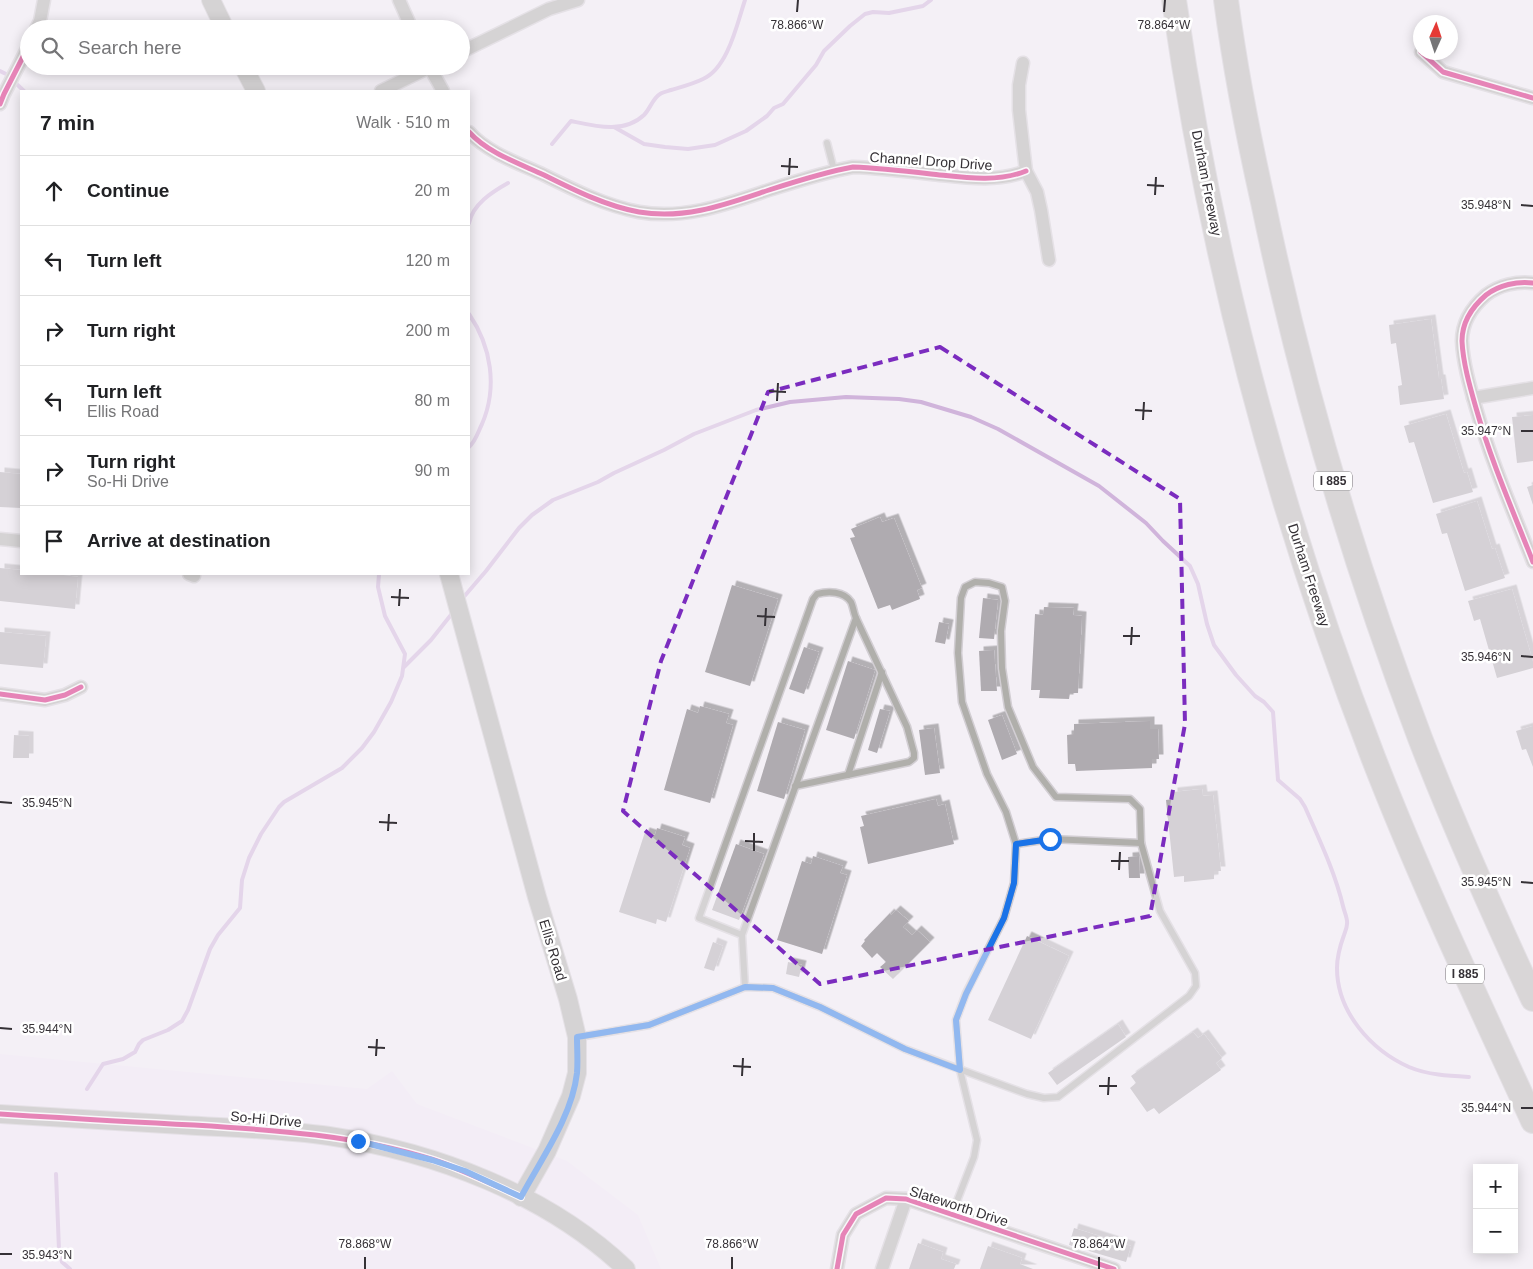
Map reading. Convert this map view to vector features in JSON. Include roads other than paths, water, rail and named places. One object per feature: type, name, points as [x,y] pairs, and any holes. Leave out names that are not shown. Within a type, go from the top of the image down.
[{"type":"highway","name":"Durham Freeway","points":[[1174,0],[1194,123],[1225,270],[1256,399],[1298,543],[1346,686],[1400,825],[1460,963],[1533,1122]]},
{"type":"highway","name":"I 885","points":[[1226,0],[1254,159],[1281,286],[1306,386],[1348,528],[1382,633],[1421,738],[1477,875],[1533,999]]},
{"type":"main road","points":[[211,0],[221,20]]},
{"type":"main road","points":[[248,75],[255,90]]},
{"type":"main road","name":"Ellis Road","points":[[449,575],[577,1037],[577,1073],[571,1096],[547,1151],[521,1197]]},
{"type":"main road","name":"So-Hi Drive","points":[[0,1114],[256,1129],[327,1136],[358,1141],[432,1160],[465,1171],[521,1197]]},
{"type":"main road","points":[[521,1197],[576,1228],[626,1269]]},
{"type":"street","points":[[40,20],[44,0]]},
{"type":"street","points":[[398,0],[408,20]]},
{"type":"street","points":[[470,48],[549,9],[578,0]]},
{"type":"street","points":[[1429,60],[1442,72],[1533,98]]},
{"type":"street","points":[[0,104],[20,63]]},
{"type":"street","points":[[1023,64],[1019,85],[1019,110],[1026,171],[1037,192],[1049,260]]},
{"type":"street","points":[[383,90],[414,75]]},
{"type":"street","points":[[434,75],[442,90]]},
{"type":"street","name":"Channel Drop Drive","points":[[470,133],[488,148],[603,202],[639,212],[671,215],[696,212],[724,205],[834,170],[853,167],[972,178],[1014,176],[1026,171]]},
{"type":"street","points":[[1533,283],[1508,284],[1491,292],[1476,304],[1467,318],[1462,339],[1467,373],[1487,444],[1533,561]]},
{"type":"street","points":[[1473,398],[1533,388]]},
{"type":"street","points":[[0,539],[20,541]]},
{"type":"street","points":[[0,694],[45,700],[65,695],[81,687]]},
{"type":"street","name":"Slateworth Drive","points":[[837,1269],[843,1235],[856,1214],[886,1198],[906,1199],[1114,1269]]},
{"type":"street","name":"Slateworth Drive","points":[[882,1269],[906,1199]]},
{"type":"lane","points":[[827,143],[834,170]]},
{"type":"lane","points":[[577,1037],[649,1025],[745,987],[773,988],[820,1007],[905,1049],[960,1070],[1027,1094],[1044,1098],[1058,1097],[1189,996],[1196,986],[1195,973],[1160,911],[1141,843],[1140,809],[1130,799],[1056,797],[1033,767],[1008,707],[1002,668],[1001,631],[1005,601],[1002,587],[989,583],[975,582],[965,587],[960,598],[958,653],[962,702],[988,774],[1006,812],[1016,844],[1014,883],[1004,918],[966,994],[956,1020],[960,1070],[977,1140],[974,1157],[952,1214]]},
{"type":"lane","points":[[742,935],[699,918],[813,599],[817,594],[828,591],[839,593],[851,601],[856,618],[907,727],[914,758],[909,762],[795,786]]},
{"type":"lane","points":[[745,987],[742,935],[856,618]]},
{"type":"lane","points":[[848,775],[882,672]]},
{"type":"lane","points":[[1016,844],[1050,839],[1141,843]]},
{"type":"waterway","points":[[552,144],[571,121],[609,127],[628,125],[644,115],[655,98],[660,94],[703,79],[712,73],[725,55],[735,33],[745,0]]},
{"type":"waterway","points":[[614,127],[644,144],[688,149],[715,145],[746,131],[767,116],[774,108],[783,104],[816,65],[824,51],[865,14],[873,12],[889,13],[923,6],[931,0]]},
{"type":"waterway","points":[[0,71],[6,74],[23,90]]},
{"type":"waterway","points":[[470,220],[479,204],[508,183]]},
{"type":"waterway","points":[[470,316],[483,339],[490,367],[491,381],[487,410],[477,436],[470,446]]},
{"type":"waterway","points":[[462,599],[519,528],[532,515],[553,500],[598,482],[694,434],[756,410],[790,402],[846,397],[899,399],[921,402],[971,417],[998,429],[1099,486],[1146,523],[1190,566],[1198,584],[1214,645],[1236,675],[1273,712],[1278,780],[1300,799],[1305,807],[1336,881],[1347,922],[1340,947],[1337,968],[1343,1000],[1350,1014],[1370,1040],[1395,1060],[1424,1072],[1446,1076],[1469,1077]]},
{"type":"waterway","points":[[87,1089],[103,1064],[123,1059],[135,1052],[143,1040],[168,1030],[182,1021],[188,1010],[210,949],[218,935],[240,908],[242,880],[249,858],[261,834],[284,802],[342,768],[362,748],[374,732],[391,702],[402,676],[405,654],[385,616],[378,587],[379,575]]},
{"type":"waterway","points":[[404,667],[431,640],[454,611]]},
{"type":"waterway","points":[[56,1174],[59,1250],[62,1262],[70,1269]]}]
